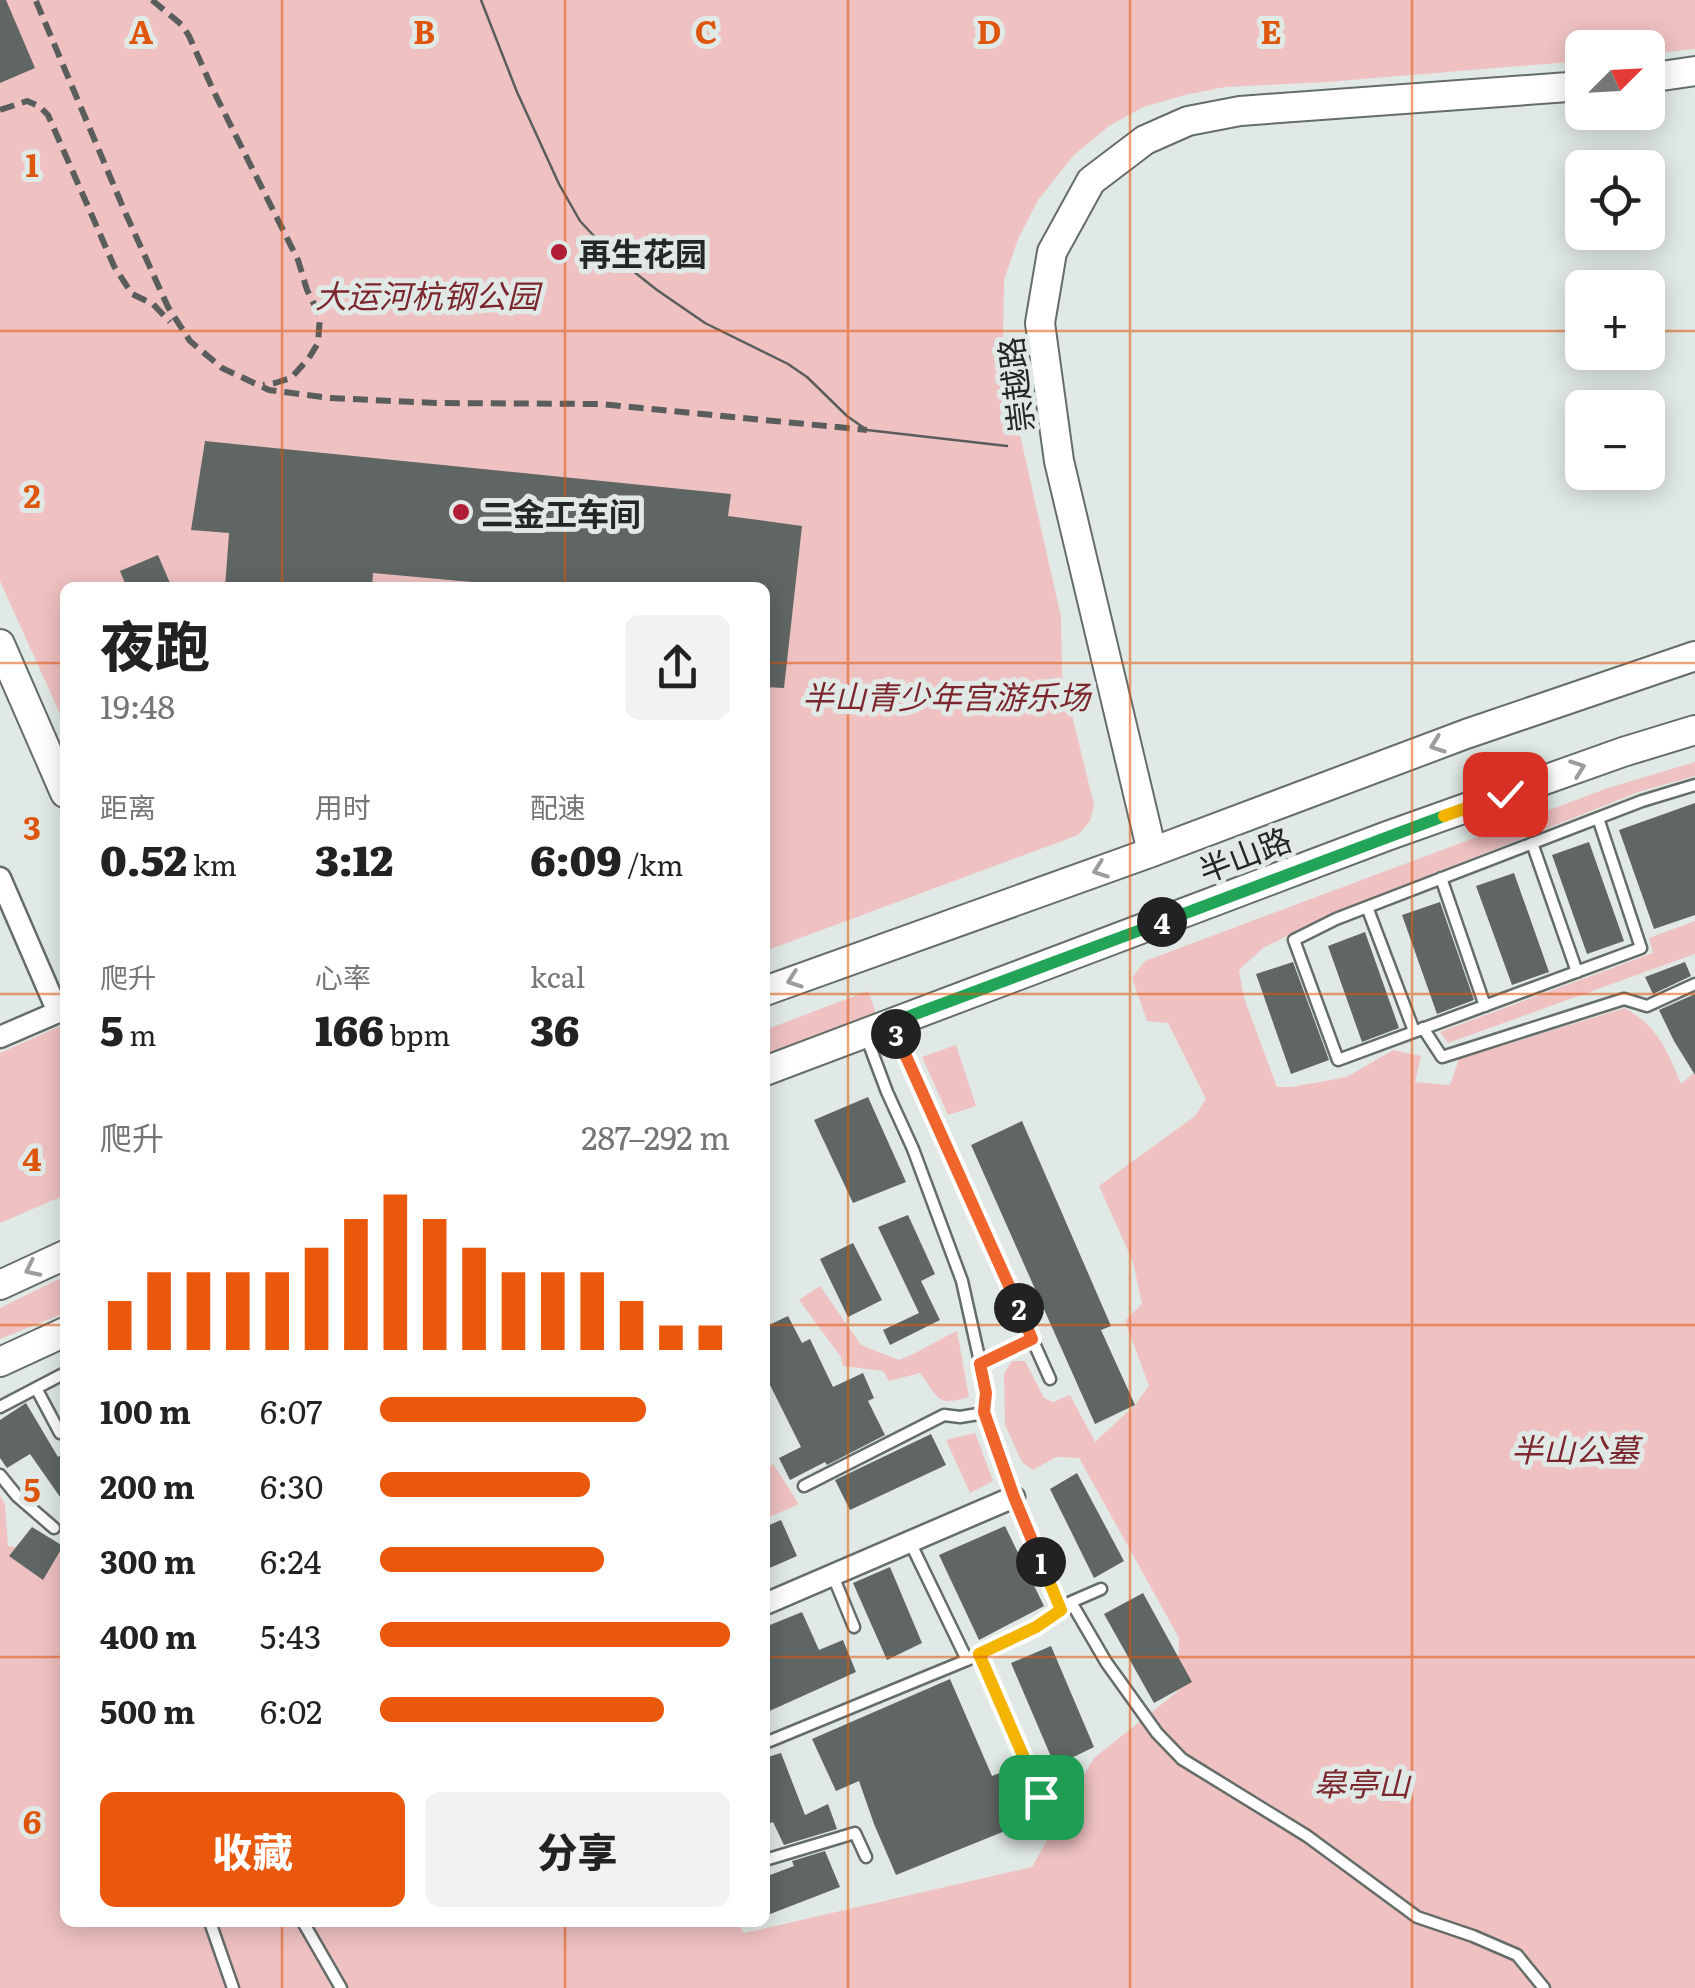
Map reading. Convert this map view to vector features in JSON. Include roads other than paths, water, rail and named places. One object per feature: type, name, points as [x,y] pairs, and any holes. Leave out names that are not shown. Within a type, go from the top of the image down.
[{"type":"main road","points":[[1665,75],[1695,70]]},
{"type":"main road","name":"崇越路","points":[[1152,852],[1059,460],[1040,323],[1052,252],[1091,181],[1145,140],[1188,121],[1240,111],[1565,87]]},
{"type":"main road","points":[[0,644],[60,782]]},
{"type":"main road","name":"半山路","points":[[770,989],[1466,734],[1695,656]]},
{"type":"main road","name":"半山路","points":[[770,1068],[1387,836],[1695,730]]},
{"type":"main road","points":[[0,1286],[60,1257]]},
{"type":"main road","points":[[0,1362],[60,1334]]},
{"type":"street","points":[[0,878],[60,1006]]},
{"type":"street","points":[[0,1037],[60,1011]]},
{"type":"street","points":[[770,1602],[1014,1497]]},
{"type":"lane","points":[[1598,818],[1641,948],[1338,1060],[1294,940],[1441,878],[1642,801],[1695,785]]},
{"type":"lane","points":[[1532,843],[1576,972]]},
{"type":"lane","points":[[1441,878],[1485,1006]]},
{"type":"lane","points":[[1367,907],[1419,1030],[1442,1057],[1624,999],[1648,1006],[1695,984]]},
{"type":"lane","points":[[878,1028],[1050,1379]]},
{"type":"lane","points":[[878,1028],[887,1092],[914,1149],[962,1281],[986,1393],[984,1412],[1014,1497],[1066,1606],[1157,1733],[1182,1759],[1307,1836],[1417,1917],[1517,1955],[1544,1988]]},
{"type":"lane","points":[[980,1364],[1032,1339]]},
{"type":"lane","points":[[0,1408],[60,1376]]},
{"type":"lane","points":[[36,1388],[60,1433]]},
{"type":"lane","points":[[804,1486],[944,1416],[984,1412]]},
{"type":"lane","points":[[0,1476],[54,1528]]},
{"type":"lane","points":[[910,1541],[967,1660]]},
{"type":"lane","points":[[832,1575],[854,1627]]},
{"type":"lane","points":[[770,1741],[967,1660],[1036,1627],[1101,1589]]},
{"type":"lane","points":[[979,1654],[1041,1797]]},
{"type":"lane","points":[[770,1858],[855,1833],[866,1857]]},
{"type":"lane","points":[[212,1927],[234,1988]]},
{"type":"lane","points":[[307,1927],[341,1988]]},
{"type":"tram line","points":[[481,0],[559,184],[580,221],[609,252],[705,323],[807,377],[867,430],[1007,446]]},
{"type":"railway","points":[[152,0],[182,25],[189,36],[298,260],[320,316],[318,343],[309,358],[291,378],[263,385]]},
{"type":"railway","points":[[36,1],[168,307],[190,341],[222,368],[269,390],[329,398],[600,404],[867,430]]},
{"type":"railway","points":[[0,110],[27,101],[48,115],[114,266],[132,294],[153,304],[170,322]]},
{"type":"place","name":"再生花园","points":[[559,252]]},
{"type":"place","name":"二金工车间","points":[[461,512]]},
{"type":"park label","name":"大运河杭钢公园","points":[[427,294]]},
{"type":"park label","name":"半山青少年宫游乐场","points":[[946,695]]},
{"type":"park label","name":"半山公墓","points":[[1575,1448]]},
{"type":"park label","name":"皋亭山","points":[[1362,1782]]}]
